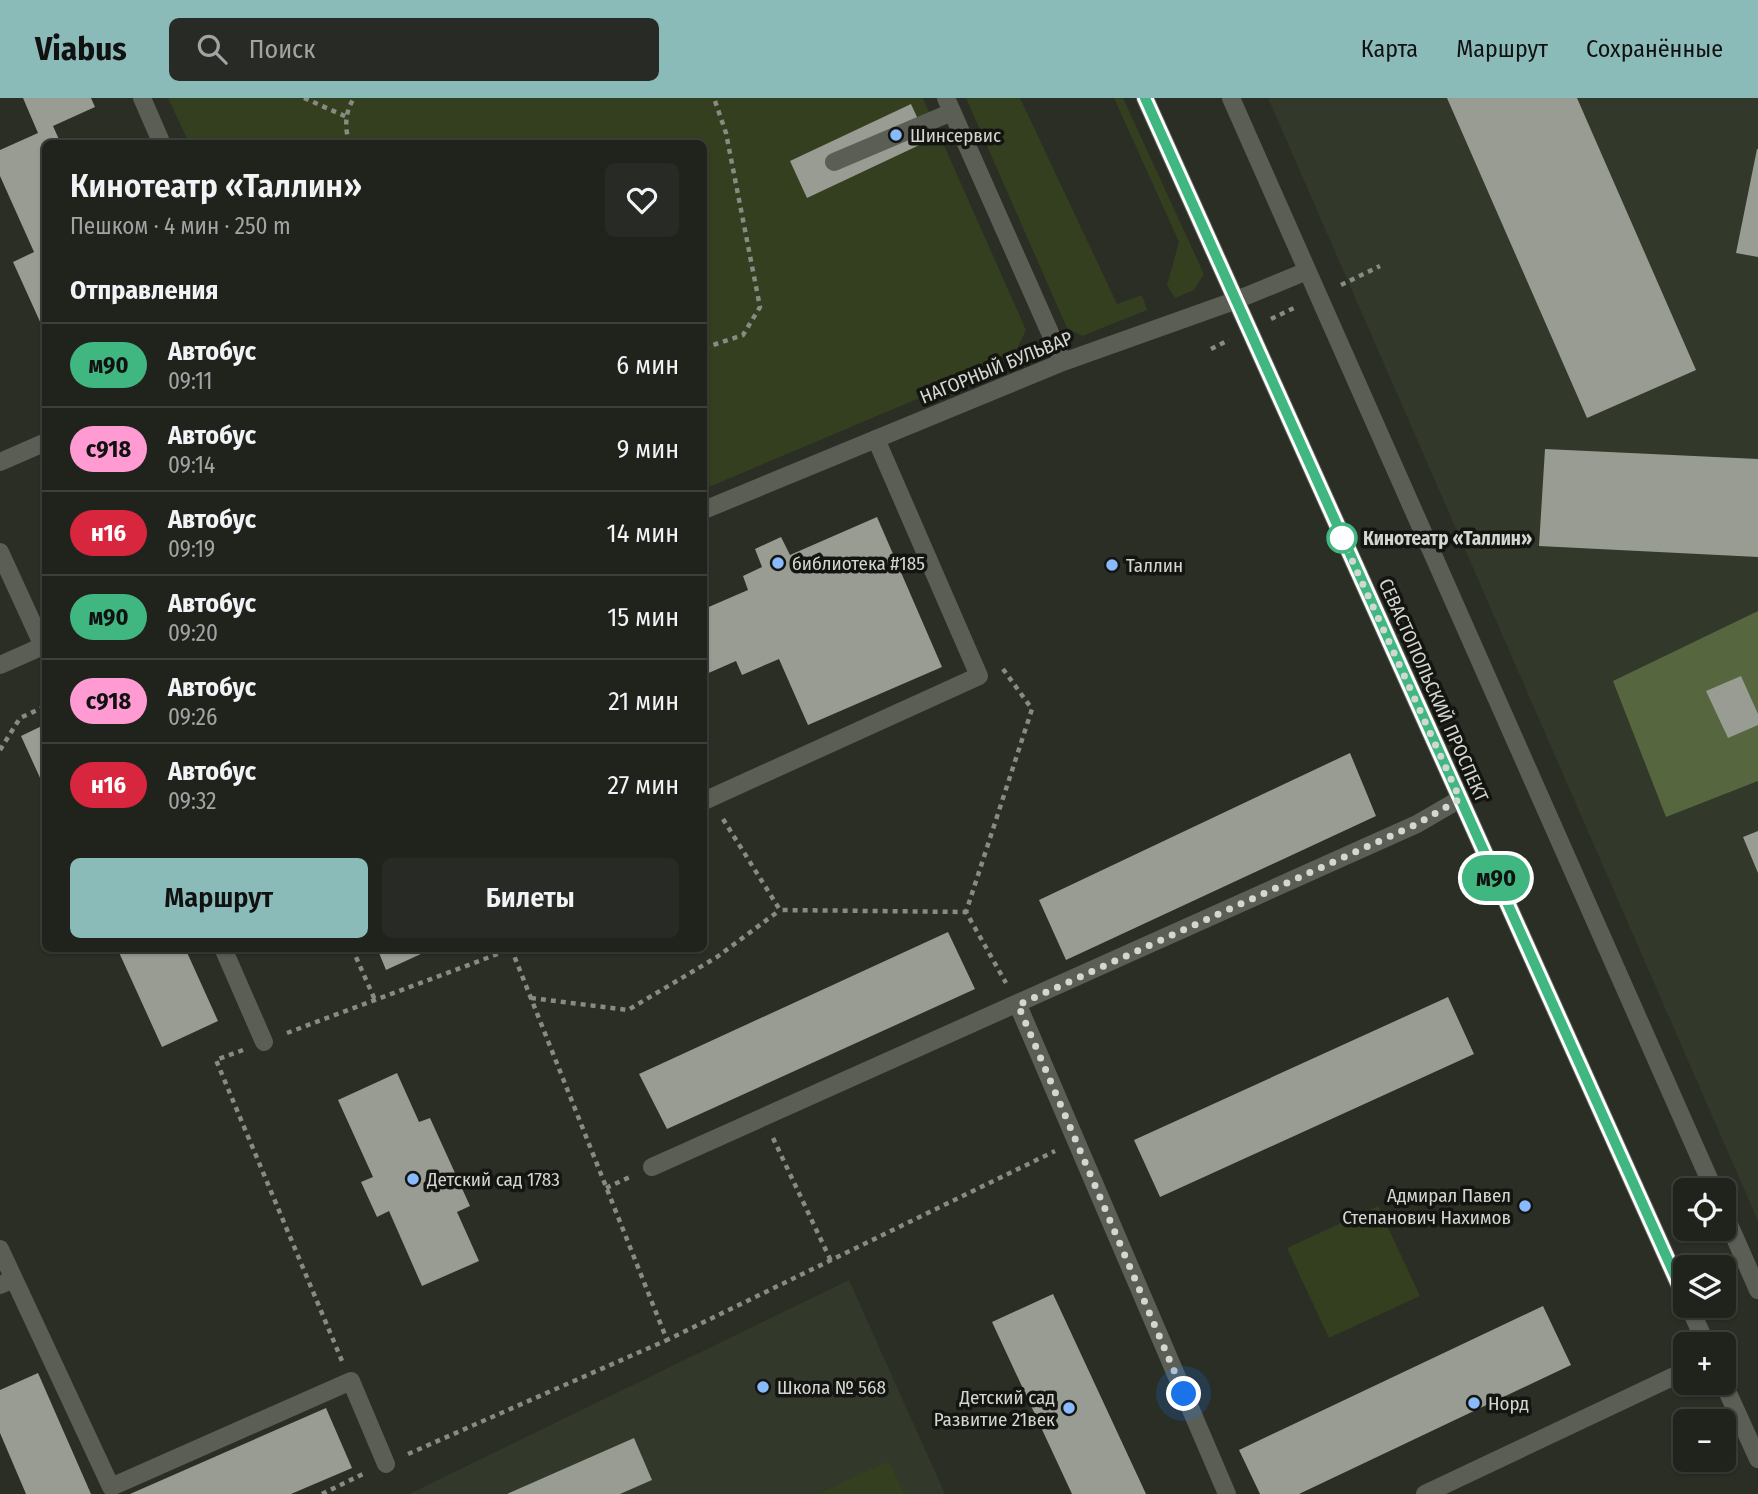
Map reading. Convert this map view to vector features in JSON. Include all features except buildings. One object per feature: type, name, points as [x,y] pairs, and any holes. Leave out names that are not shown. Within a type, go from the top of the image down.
[{"type":"main road","points":[[142,98],[160,140]]},
{"type":"main road","name":"СЕВАСТОПОЛЬСКИЙ ПРОСПЕКТ","points":[[1145,98],[1234,301],[1673,1271]]},
{"type":"main road","points":[[1231,98],[1709,1178]]},
{"type":"main road","points":[[834,162],[949,105],[1063,362]]},
{"type":"main road","name":"НАГОРНЫЙ БУЛЬВАР","points":[[707,509],[1063,362],[1234,301],[1307,271]]},
{"type":"main road","points":[[707,800],[979,676],[876,439]]},
{"type":"main road","points":[[0,462],[42,444]]},
{"type":"main road","points":[[0,552],[42,642]]},
{"type":"main road","points":[[0,665],[42,647]]},
{"type":"main road","points":[[652,1167],[1417,824],[1460,799]]},
{"type":"main road","points":[[225,952],[264,1042]]},
{"type":"main road","points":[[1018,1005],[1227,1494]]},
{"type":"main road","points":[[1736,1240],[1758,1290]]},
{"type":"main road","points":[[0,1248],[7,1282],[111,1487],[351,1381],[386,1464]]},
{"type":"main road","points":[[1425,1494],[1673,1377]]},
{"type":"main road","points":[[1729,1395],[1758,1459]]},
{"type":"path","points":[[304,98],[347,117]]},
{"type":"path","points":[[350,140],[347,117],[354,98]]},
{"type":"path","points":[[707,347],[743,335],[761,307],[726,133],[714,98]]},
{"type":"path","points":[[979,676],[1004,669],[1032,709],[966,912],[1018,1005]]},
{"type":"path","points":[[0,750],[20,718],[42,707]]},
{"type":"path","points":[[707,800],[780,910]]},
{"type":"path","points":[[531,998],[628,1010],[718,957],[780,910],[966,912]]},
{"type":"path","points":[[354,952],[375,1000]]},
{"type":"path","points":[[351,1381],[216,1060],[503,952]]},
{"type":"path","points":[[512,952],[667,1340]]},
{"type":"path","points":[[763,1118],[831,1261]]},
{"type":"path","points":[[322,1494],[667,1340],[1076,1140]]},
{"type":"shaded area","points":[[1268,98],[1758,98],[1758,1221]]},
{"type":"shaded area","name":"Школа № 568","points":[[849,1280],[945,1494],[409,1494]]},
{"type":"green space","points":[[168,98],[923,98],[1026,330],[1012,359],[707,488],[707,140],[188,140]]},
{"type":"green space","points":[[966,98],[1020,98],[1117,304],[1142,295],[1147,310],[1082,336],[1067,328]]},
{"type":"green space","points":[[1114,98],[1123,98],[1204,274],[1194,290],[1175,298],[1167,285],[1179,242]]},
{"type":"green space","points":[[1758,611],[1758,781],[1666,817],[1613,681]]},
{"type":"green space","points":[[1378,1206],[1420,1296],[1329,1338],[1287,1248]]},
{"type":"green space","points":[[889,1461],[904,1494],[818,1494]]},
{"type":"bus line","name":"м90","points":[[1145,98],[1234,301],[1673,1271]]},
{"type":"place","name":"Шинсервис","points":[[896,135]]},
{"type":"place","name":"Кинотеатр «Таллин»","points":[[1342,538]]},
{"type":"place","name":"библиотека #185","points":[[778,563]]},
{"type":"place","name":"Таллин","points":[[1112,565]]},
{"type":"place","name":"Детский сад 1783","points":[[413,1179]]},
{"type":"place","name":"Адмирал Павел Степанович Нахимов","points":[[1525,1206]]},
{"type":"place","name":"Школа № 568","points":[[763,1387]]},
{"type":"place","name":"Норд","points":[[1474,1403]]},
{"type":"place","name":"Детский сад Развитие 21век","points":[[1069,1408]]},
{"type":"route","points":[[1184,1394],[1018,1005],[1417,824],[1460,799],[1342,538]]}]
